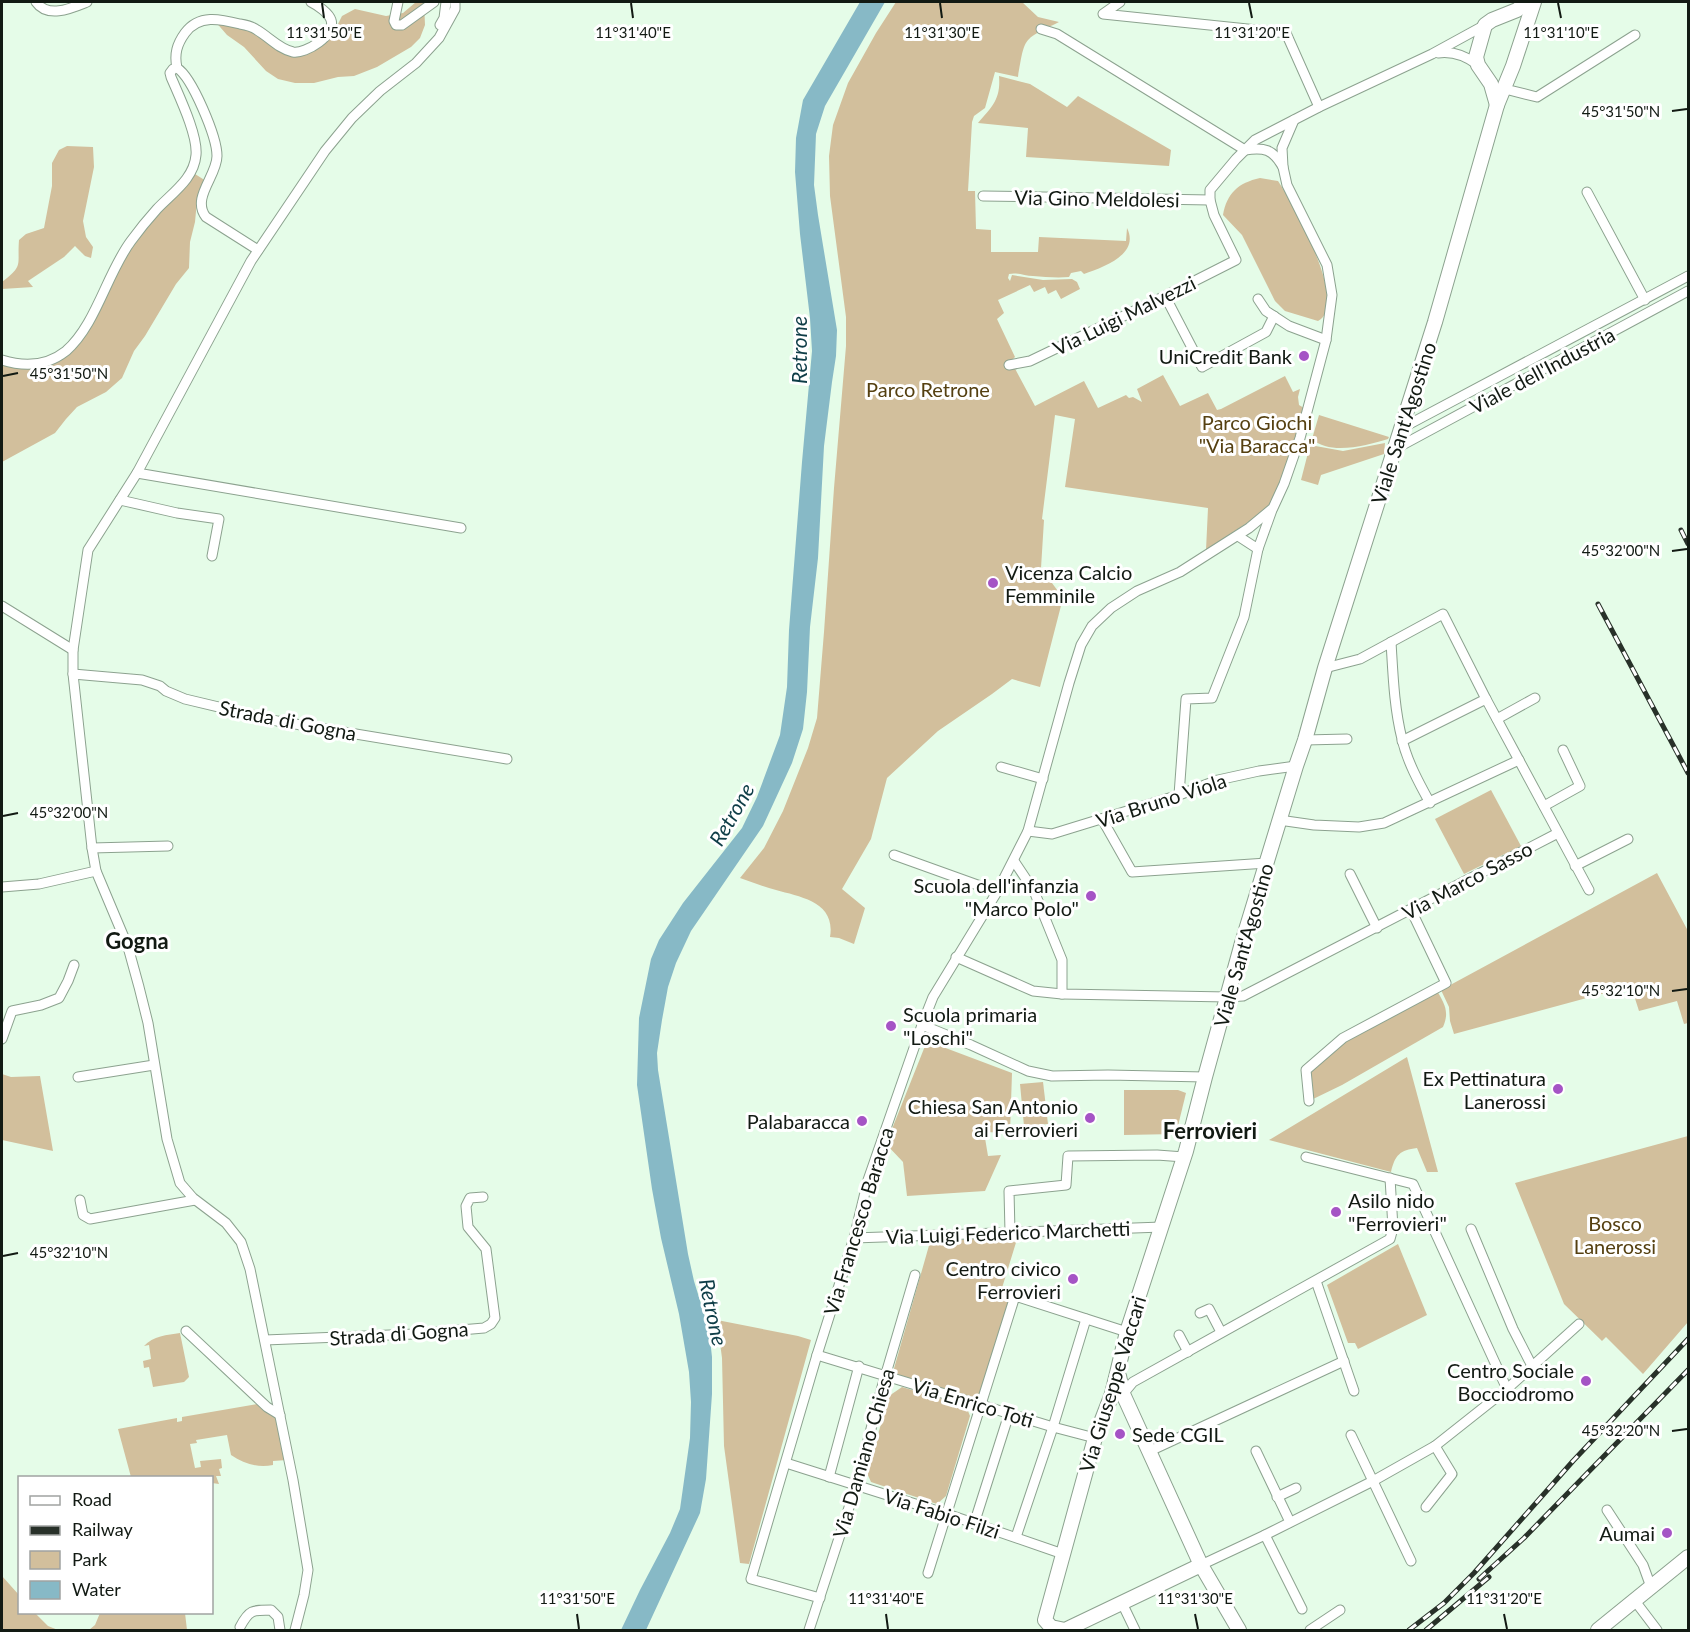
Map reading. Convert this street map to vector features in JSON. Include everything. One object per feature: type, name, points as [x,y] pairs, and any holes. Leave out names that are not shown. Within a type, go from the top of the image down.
[{"type":"main road","points":[[1497,105],[1491,84],[1480,68],[1476,57],[1485,25],[1517,10],[1527,2]]},
{"type":"main road","name":"Viale Sant'Agostino","points":[[1185,1154],[1242,943],[1305,741],[1325,668],[1436,322],[1497,105],[1505,89],[1534,2]]},
{"type":"main road","points":[[1500,18],[1513,23],[1522,36]]},
{"type":"main road","points":[[1480,68],[1500,74],[1513,66]]},
{"type":"main road","name":"Via Giuseppe Vaccari","points":[[1122,1603],[1065,1629],[1051,1627],[1045,1620],[1095,1438],[1118,1394],[1118,1371],[1127,1332],[1185,1154]]},
{"type":"main road","points":[[1118,1394],[1150,1450],[1201,1565],[1239,1630]]},
{"type":"main road","points":[[1598,1630],[1689,1557]]},
{"type":"main road","points":[[1122,1603],[1201,1565]]},
{"type":"street","points":[[36,2],[38,6],[46,9],[63,11],[87,2]]},
{"type":"street","points":[[258,250],[203,213],[201,203],[216,165],[216,147],[198,99],[184,75],[177,68],[175,57],[179,40],[189,27],[196,22],[213,18],[255,28],[291,52],[306,51],[329,32],[332,20],[311,2]]},
{"type":"street","points":[[399,2],[394,21],[396,25],[402,25],[434,2]]},
{"type":"street","points":[[426,51],[444,18],[446,2]]},
{"type":"street","points":[[295,1630],[308,1570],[293,1480],[250,1269],[241,1242],[226,1223],[195,1200],[180,1183],[168,1139],[148,1023],[128,947],[96,871],[73,674],[74,650],[88,550],[137,473],[258,250],[324,151],[380,91],[416,63],[439,38],[455,9],[456,2]]},
{"type":"street","points":[[1120,2],[1103,14],[1286,33],[1318,108]]},
{"type":"street","points":[[1210,200],[1210,190],[1255,140],[1432,54],[1485,25]]},
{"type":"street","points":[[1041,29],[1057,34],[1245,150],[1260,148],[1277,157],[1283,167]]},
{"type":"street","points":[[1505,89],[1537,97],[1635,35]]},
{"type":"street","points":[[1432,54],[1446,52],[1458,54],[1468,57],[1480,68]]},
{"type":"street","points":[[2,360],[26,365],[38,364],[54,359],[67,350],[89,319],[123,253],[158,209],[180,187],[193,167],[196,154],[195,144],[170,73],[177,68]]},
{"type":"street","name":"Via Francesco Baracca","points":[[820,1598],[751,1579],[854,1238],[868,1180],[933,998],[997,892],[1028,831],[1081,645],[1092,626],[1111,608],[1128,597],[1180,572],[1250,528],[1272,508],[1284,484],[1300,438],[1326,340],[1332,296],[1327,265],[1287,185],[1283,167],[1282,148],[1294,120]]},
{"type":"street","points":[[1587,192],[1645,300]]},
{"type":"street","name":"Via Gino Meldolesi","points":[[983,196],[1210,200]]},
{"type":"street","name":"Via Luigi Malvezzi","points":[[1009,365],[1030,361],[1236,260],[1214,214],[1210,200]]},
{"type":"street","points":[[123,253],[121,250],[126,241]]},
{"type":"street","name":"Viale dell'Industria","points":[[1402,429],[1689,276]]},
{"type":"street","name":"Viale dell'Industria","points":[[1395,449],[1689,291]]},
{"type":"street","points":[[1165,296],[1202,366],[1266,332],[1274,316]]},
{"type":"street","points":[[1258,299],[1266,311],[1289,326],[1326,340]]},
{"type":"street","points":[[137,473],[461,528]]},
{"type":"street","points":[[120,500],[177,513],[219,519],[212,556]]},
{"type":"street","points":[[1179,795],[1186,699],[1212,698],[1244,617],[1258,549],[1272,508]]},
{"type":"street","points":[[1238,536],[1258,549]]},
{"type":"street","points":[[2,606],[74,650]]},
{"type":"street","points":[[1325,668],[1360,659],[1443,614],[1589,890]]},
{"type":"street","points":[[1391,642],[1395,705],[1402,741],[1430,803]]},
{"type":"street","name":"Strada di Gogna","points":[[73,674],[142,680],[185,699],[276,721],[507,759]]},
{"type":"street","points":[[1497,719],[1535,698]]},
{"type":"street","points":[[1402,741],[1486,699]]},
{"type":"street","points":[[1305,741],[1347,739]]},
{"type":"street","points":[[1544,806],[1581,786],[1563,750]]},
{"type":"street","points":[[1279,820],[1314,825],[1359,827],[1384,823],[1519,760]]},
{"type":"street","name":"Via Bruno Viola","points":[[1028,831],[1052,834],[1179,795],[1218,780],[1296,766]]},
{"type":"street","points":[[1001,767],[1042,779]]},
{"type":"street","points":[[1102,819],[1132,872],[1267,863]]},
{"type":"street","name":"Via Marco Sasso","points":[[956,957],[1033,991],[1062,994],[1243,996],[1558,833]]},
{"type":"street","points":[[1575,866],[1628,839]]},
{"type":"street","points":[[92,848],[168,846]]},
{"type":"street","points":[[894,855],[997,892]]},
{"type":"street","points":[[1014,861],[1034,891],[1062,960],[1062,994]]},
{"type":"street","points":[[2,887],[39,884],[96,871]]},
{"type":"street","points":[[1350,874],[1377,928]]},
{"type":"street","points":[[1309,1101],[1306,1070],[1343,1038],[1446,983],[1411,910]]},
{"type":"street","points":[[2,1039],[12,1011],[41,1005],[59,998],[74,964]]},
{"type":"street","points":[[922,1025],[1028,1071],[1053,1076],[1204,1077]]},
{"type":"street","points":[[78,1077],[154,1065]]},
{"type":"street","points":[[1010,1232],[1009,1191],[1066,1185],[1068,1156],[1185,1154]]},
{"type":"street","points":[[1306,1157],[1413,1184],[1507,1389]]},
{"type":"street","points":[[1118,1394],[1133,1382],[1390,1239],[1394,1228],[1390,1178]]},
{"type":"street","name":"Strada di Gogna","points":[[265,1340],[414,1334],[484,1328],[491,1324],[495,1318],[486,1249],[468,1227],[466,1206],[470,1198],[483,1197]]},
{"type":"street","points":[[80,1200],[82,1215],[90,1218],[195,1200]]},
{"type":"street","name":"Via Luigi Federico Marchetti","points":[[854,1238],[1162,1227]]},
{"type":"street","points":[[1470,1229],[1513,1329],[1532,1366]]},
{"type":"street","name":"Via Damiano Chiesa","points":[[809,1630],[856,1486],[915,1275]]},
{"type":"street","points":[[1316,1281],[1354,1391]]},
{"type":"street","points":[[928,1574],[1015,1296],[1127,1332]]},
{"type":"street","points":[[1200,1313],[1209,1309],[1221,1332]]},
{"type":"street","points":[[1016,1537],[1086,1319]]},
{"type":"street","points":[[1201,1565],[1373,1481],[1435,1446],[1507,1389],[1579,1324]]},
{"type":"street","points":[[186,1331],[267,1407],[280,1415]]},
{"type":"street","points":[[1179,1335],[1188,1352]]},
{"type":"street","name":"Via Enrico Toti","points":[[817,1355],[1095,1438]]},
{"type":"street","points":[[1150,1450],[1344,1361]]},
{"type":"street","points":[[829,1477],[859,1366]]},
{"type":"street","points":[[974,1524],[1009,1414]]},
{"type":"street","points":[[1351,1435],[1411,1561]]},
{"type":"street","points":[[1426,1507],[1452,1474],[1435,1446]]},
{"type":"street","points":[[1256,1451],[1290,1522]]},
{"type":"street","name":"Via Fabio Filzi","points":[[786,1463],[1063,1554]]},
{"type":"street","points":[[1277,1497],[1296,1488]]},
{"type":"street","points":[[1607,1510],[1643,1565],[1651,1587]]},
{"type":"street","points":[[1265,1535],[1302,1609]]},
{"type":"street","points":[[1635,1601],[1657,1630]]},
{"type":"street","points":[[1122,1603],[1135,1630]]},
{"type":"street","points":[[240,1627],[247,1614],[256,1610],[271,1610],[278,1617],[280,1630]]},
{"type":"street","points":[[1310,1630],[1340,1610]]},
{"type":"green space","points":[[416,2],[424,2],[425,25],[420,38],[411,47],[377,67],[354,76],[314,83],[295,83],[278,79],[266,71],[214,20],[239,25],[296,54],[326,40],[334,32],[342,16],[355,9],[386,16],[403,13]]},
{"type":"green space","name":"Parco Retrone","points":[[896,2],[1022,2],[1038,17],[1059,22],[1027,41],[1018,77],[995,72],[985,108],[974,116],[968,191],[975,191],[976,229],[991,230],[991,252],[1038,252],[1039,237],[1126,241],[1127,228],[1130,237],[1129,245],[1118,258],[1101,268],[1084,274],[1081,271],[1071,273],[1069,277],[1060,277],[1009,274],[1010,281],[1012,275],[1043,280],[1072,279],[1077,282],[1080,289],[1061,299],[1056,290],[1048,294],[1045,287],[1034,292],[1030,285],[998,300],[1004,313],[997,319],[1015,357],[1011,361],[1035,406],[1084,381],[1098,408],[1126,395],[1142,402],[1137,389],[1163,375],[1180,406],[1208,393],[1217,410],[1285,376],[1293,392],[1300,389],[1299,405],[1304,408],[1284,482],[1272,504],[1206,550],[1208,508],[1065,487],[1075,419],[1055,415],[1042,519],[1044,520],[1041,568],[1063,598],[1040,687],[1012,679],[938,731],[887,778],[871,839],[842,889],[865,908],[854,944],[830,937],[828,916],[815,903],[740,878],[764,848],[783,811],[808,748],[817,718],[846,346],[846,317],[830,196],[829,156],[833,125],[848,83]]},
{"type":"green space","points":[[999,76],[1030,84],[1067,107],[1078,96],[1171,150],[1169,166],[1026,157],[1028,128],[978,123],[997,97]]},
{"type":"green space","points":[[67,146],[93,147],[94,167],[83,221],[86,237],[93,247],[91,258],[85,256],[75,246],[64,257],[28,281],[33,287],[2,289],[2,282],[17,268],[19,240],[26,234],[44,228],[52,186],[52,163],[59,150]]},
{"type":"green space","points":[[195,174],[206,181],[197,201],[190,242],[189,268],[176,284],[134,351],[122,378],[106,392],[77,407],[55,433],[2,462],[2,359],[33,363],[34,379],[42,378],[73,340],[128,247]]},
{"type":"green space","points":[[1260,178],[1278,181],[1295,209],[1315,253],[1327,295],[1326,311],[1318,321],[1285,311],[1275,301],[1242,235],[1223,215],[1227,201],[1235,190]]},
{"type":"green space","points":[[1319,415],[1389,437],[1349,448],[1329,447],[1312,439]]},
{"type":"green space","points":[[1385,443],[1384,454],[1321,475],[1318,485],[1301,480],[1310,445],[1343,451]]},
{"type":"green space","points":[[1491,790],[1521,846],[1464,874],[1435,819]]},
{"type":"green space","points":[[1657,873],[1688,931],[1688,1023],[1684,1024],[1677,1001],[1639,1011],[1631,986],[1454,1034],[1449,1007],[1441,990]]},
{"type":"green space","points":[[1436,989],[1446,1012],[1443,1027],[1342,1085],[1309,1101],[1306,1070],[1343,1038]]},
{"type":"green space","points":[[927,1041],[1012,1073],[1010,1133],[984,1132],[988,1156],[1001,1155],[985,1191],[907,1196],[903,1162],[886,1144]]},
{"type":"green space","points":[[1407,1057],[1438,1172],[1427,1172],[1417,1148],[1399,1154],[1391,1172],[1269,1140]]},
{"type":"green space","points":[[2,1074],[11,1077],[40,1076],[53,1151],[2,1140]]},
{"type":"green space","points":[[1043,1082],[1048,1124],[1024,1126],[1020,1084]]},
{"type":"green space","points":[[1124,1090],[1178,1090],[1186,1093],[1176,1134],[1124,1135]]},
{"type":"green space","name":"Bosco Lanerossi","points":[[1688,1136],[1688,1322],[1643,1374],[1606,1337],[1602,1341],[1564,1304],[1515,1183]]},
{"type":"green space","points":[[1018,1236],[1002,1288],[1013,1291],[980,1400],[895,1375],[893,1372],[930,1242]]},
{"type":"green space","points":[[1398,1244],[1427,1315],[1358,1349],[1355,1343],[1348,1343],[1327,1285]]},
{"type":"green space","points":[[717,1320],[811,1340],[749,1564],[740,1563],[724,1446],[722,1358]]},
{"type":"green space","points":[[180,1333],[189,1377],[184,1382],[153,1387],[149,1367],[144,1368],[143,1361],[151,1359],[149,1345],[144,1346],[156,1338]]},
{"type":"green space","points":[[902,1387],[966,1406],[970,1416],[946,1496],[937,1504],[871,1482],[867,1473],[889,1396]]},
{"type":"green space","points":[[263,1403],[278,1416],[287,1460],[273,1461],[273,1465],[267,1466],[257,1466],[241,1461],[231,1455],[227,1435],[196,1440],[197,1443],[190,1444],[195,1468],[201,1467],[200,1461],[221,1459],[222,1468],[219,1469],[221,1476],[216,1476],[219,1484],[213,1483],[213,1476],[131,1476],[118,1429],[177,1418],[177,1422],[182,1421],[182,1417]]},
{"type":"green space","points":[[2,1576],[18,1594],[18,1614],[36,1614],[48,1626],[58,1630],[2,1630]]},
{"type":"green space","points":[[100,1614],[185,1614],[187,1630],[89,1630],[95,1625]]},
{"type":"water","points":[[860,2],[885,2],[825,106],[816,134],[814,185],[837,330],[836,356],[824,446],[818,558],[810,627],[803,729],[792,763],[763,826],[691,931],[676,963],[668,987],[657,1053],[688,1254],[709,1330],[712,1394],[706,1479],[700,1513],[646,1630],[621,1630],[680,1509],[690,1438],[689,1372],[652,1189],[637,1085],[639,1018],[651,959],[659,940],[683,903],[742,828],[757,797],[780,735],[787,687],[789,630],[812,351],[795,172],[796,138],[803,100]]},
{"type":"railway","points":[[1681,530],[1688,544]]},
{"type":"railway","points":[[1598,604],[1688,773]]},
{"type":"railway","points":[[1409,1630],[1444,1603],[1474,1573],[1573,1461],[1688,1339]]},
{"type":"railway","points":[[1479,1579],[1524,1538],[1688,1370]]},
{"type":"railway","points":[[1426,1630],[1489,1577]]},
{"type":"place","name":"UniCredit Bank","points":[[1304,356]]},
{"type":"place","name":"Vicenza Calcio Femminile","points":[[993,583]]},
{"type":"place","name":"Scuola dell'infanzia \"Marco Polo\"","points":[[1091,896]]},
{"type":"place","name":"Scuola primaria \"Loschi\"","points":[[891,1026]]},
{"type":"place","name":"Ex Pettinatura Lanerossi","points":[[1558,1089]]},
{"type":"place","name":"Chiesa San Antonio ai Ferrovieri","points":[[1090,1118]]},
{"type":"place","name":"Palabaracca","points":[[862,1121]]},
{"type":"place","name":"Asilo nido \"Ferrovieri\"","points":[[1336,1212]]},
{"type":"place","name":"Centro civico Ferrovieri","points":[[1073,1279]]},
{"type":"place","name":"Centro Sociale Bocciodromo","points":[[1586,1381]]},
{"type":"place","name":"Sede CGIL","points":[[1120,1434]]},
{"type":"place","name":"Aumai","points":[[1667,1533]]},
{"type":"district","name":"Gogna","points":[[137,940]]},
{"type":"district","name":"Ferrovieri","points":[[1210,1130]]},
{"type":"water label","name":"Retrone","points":[[798,350]]},
{"type":"water label","name":"Retrone","points":[[731,814]]},
{"type":"water label","name":"Retrone","points":[[714,1312]]},
{"type":"park label","name":"Parco Giochi \"Via Baracca\"","points":[[1257,434]]}]
